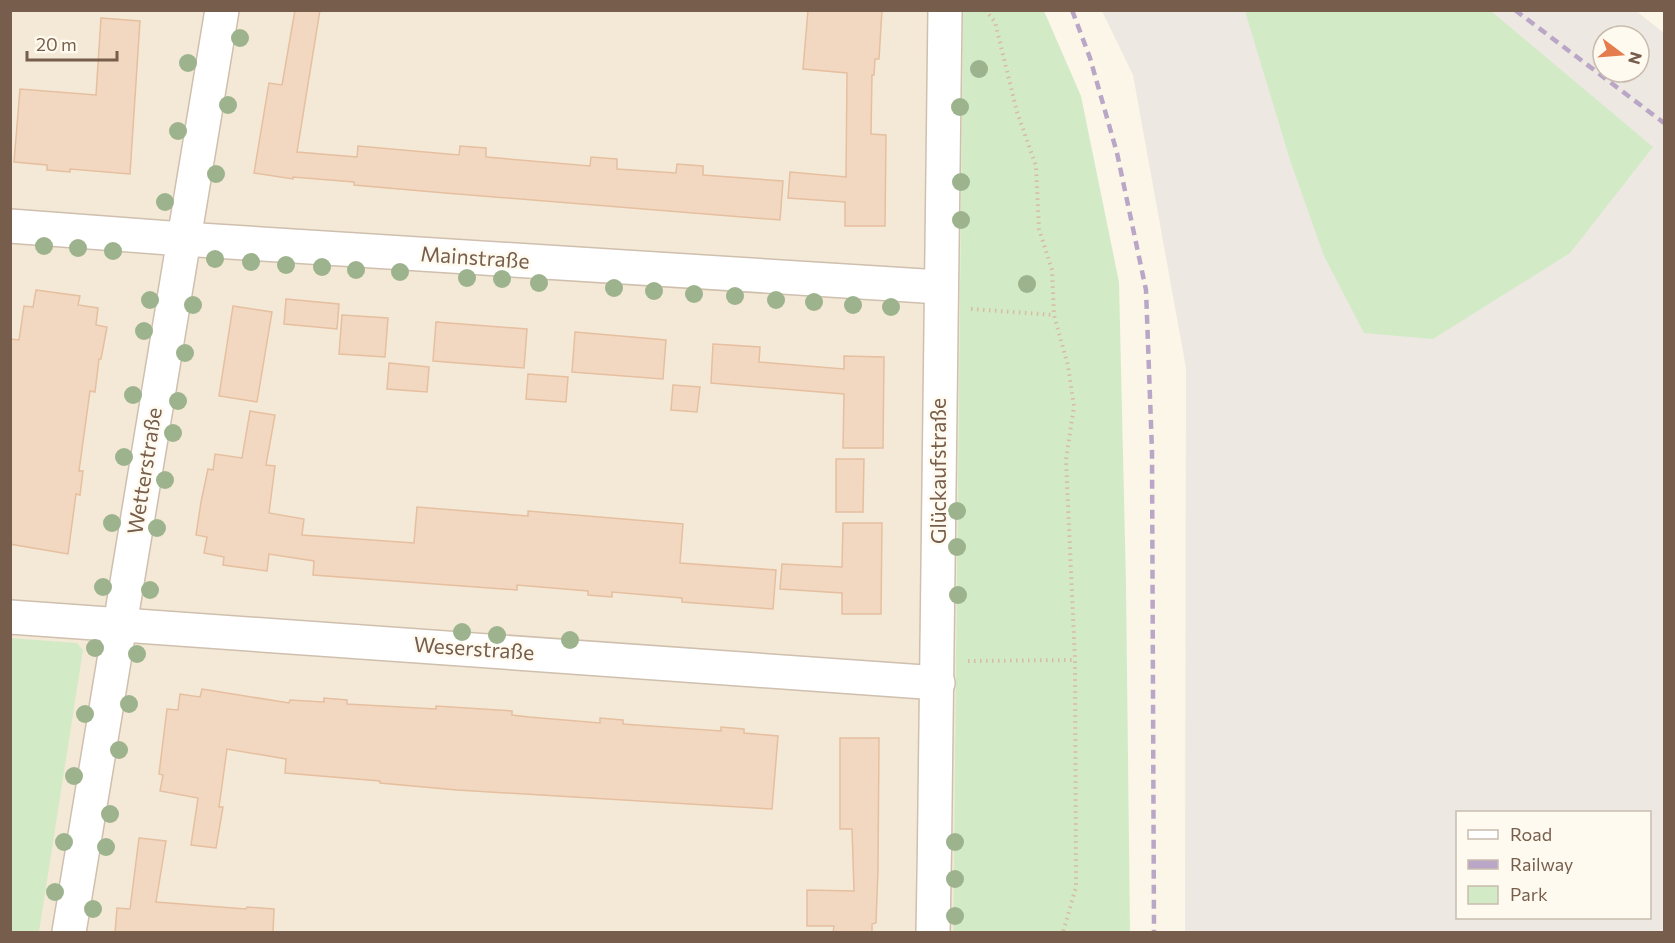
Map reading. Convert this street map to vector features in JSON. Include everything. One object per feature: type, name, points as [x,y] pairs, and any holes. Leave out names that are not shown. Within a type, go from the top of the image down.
[{"type":"street","name":"Wetterstraße","points":[[69,933],[222,10]]},
{"type":"street","name":"Glückaufstraße","points":[[933,933],[945,10]]},
{"type":"street","name":"Mainstraße","points":[[10,226],[940,297]]},
{"type":"street","name":"Weserstraße","points":[[10,617],[938,672]]},
{"type":"path","points":[[985,10],[995,22],[1017,112],[1036,165],[1039,230],[1052,270],[1054,315],[1068,366],[1074,405],[1066,460],[1075,660],[1076,887],[1063,933]]},
{"type":"path","points":[[940,297],[1054,315]]},
{"type":"path","points":[[938,672],[1075,660]]},
{"type":"shaded area","points":[[1635,10],[1664,33],[1664,932],[1185,932],[1186,368],[1133,75],[1102,11]]},
{"type":"shaded area","points":[[10,11],[963,11],[953,932],[11,932]]},
{"type":"green space","points":[[963,11],[1044,11],[1081,96],[1119,282],[1126,583],[1130,932],[953,932]]},
{"type":"green space","points":[[1245,11],[1491,11],[1653,147],[1570,253],[1433,339],[1364,333],[1324,256],[1290,160]]},
{"type":"green space","points":[[10,638],[77,643],[83,650],[39,932],[11,932]]},
{"type":"building","points":[[295,10],[320,10],[297,152],[357,157],[358,146],[459,155],[460,146],[486,148],[486,157],[590,166],[591,157],[617,159],[617,169],[676,173],[677,164],[703,166],[703,175],[783,181],[780,220],[354,185],[354,182],[293,177],[293,179],[254,173],[269,83],[282,85]]},
{"type":"building","points":[[808,10],[882,10],[879,59],[875,59],[874,75],[872,75],[871,134],[886,135],[885,226],[845,226],[845,202],[788,198],[790,172],[846,177],[847,73],[803,69]]},
{"type":"building","points":[[101,18],[140,21],[130,174],[70,169],[70,172],[47,170],[47,165],[14,162],[20,89],[96,95]]},
{"type":"building","points":[[36,290],[80,296],[78,305],[98,308],[96,325],[107,327],[101,359],[99,359],[95,392],[90,391],[79,471],[83,471],[80,495],[76,494],[68,554],[10,544],[10,339],[19,340],[24,306],[33,307]]},
{"type":"building","points":[[286,299],[339,304],[337,329],[284,324]]},
{"type":"building","points":[[233,306],[272,312],[257,402],[219,396]]},
{"type":"building","points":[[342,315],[388,318],[385,357],[339,354]]},
{"type":"building","points":[[436,322],[527,329],[524,368],[433,361]]},
{"type":"building","points":[[575,332],[666,340],[663,379],[572,372]]},
{"type":"building","points":[[713,344],[760,347],[759,362],[844,369],[844,356],[884,357],[883,448],[843,448],[844,394],[711,383]]},
{"type":"building","points":[[389,363],[429,367],[427,392],[387,389]]},
{"type":"building","points":[[528,374],[568,377],[566,402],[526,399]]},
{"type":"building","points":[[673,385],[700,387],[697,412],[671,410]]},
{"type":"building","points":[[250,411],[275,415],[266,465],[275,466],[269,513],[304,519],[302,535],[414,543],[417,507],[528,516],[528,511],[683,524],[680,563],[776,570],[773,609],[682,602],[682,598],[612,592],[612,597],[588,595],[588,591],[517,585],[517,590],[313,575],[314,561],[269,554],[267,571],[223,565],[224,557],[204,553],[207,537],[196,535],[201,502],[208,469],[213,470],[215,454],[242,458]]},
{"type":"building","points":[[836,459],[864,459],[863,512],[836,512]]},
{"type":"building","points":[[843,523],[882,523],[881,614],[842,614],[842,593],[780,589],[782,564],[842,567]]},
{"type":"building","points":[[202,689],[289,703],[290,700],[324,702],[324,698],[347,700],[347,704],[512,711],[512,715],[600,723],[600,718],[623,720],[623,724],[721,731],[721,727],[744,729],[744,733],[778,736],[772,809],[457,790],[285,773],[286,759],[227,749],[219,807],[223,807],[216,848],[191,845],[198,798],[160,791],[163,775],[159,774],[167,709],[178,710],[180,694],[200,697]]},
{"type":"building","points":[[840,738],[879,738],[878,869],[876,923],[872,924],[872,933],[833,933],[834,926],[807,926],[807,890],[854,891],[852,829],[840,829]]},
{"type":"building","points":[[139,838],[166,841],[156,902],[274,909],[273,933],[115,933],[117,908],[130,909]]},
{"type":"railway","points":[[1072,10],[1090,58],[1117,153],[1146,290],[1152,451],[1154,932]]},
{"type":"railway","points":[[1515,10],[1664,123]]}]
